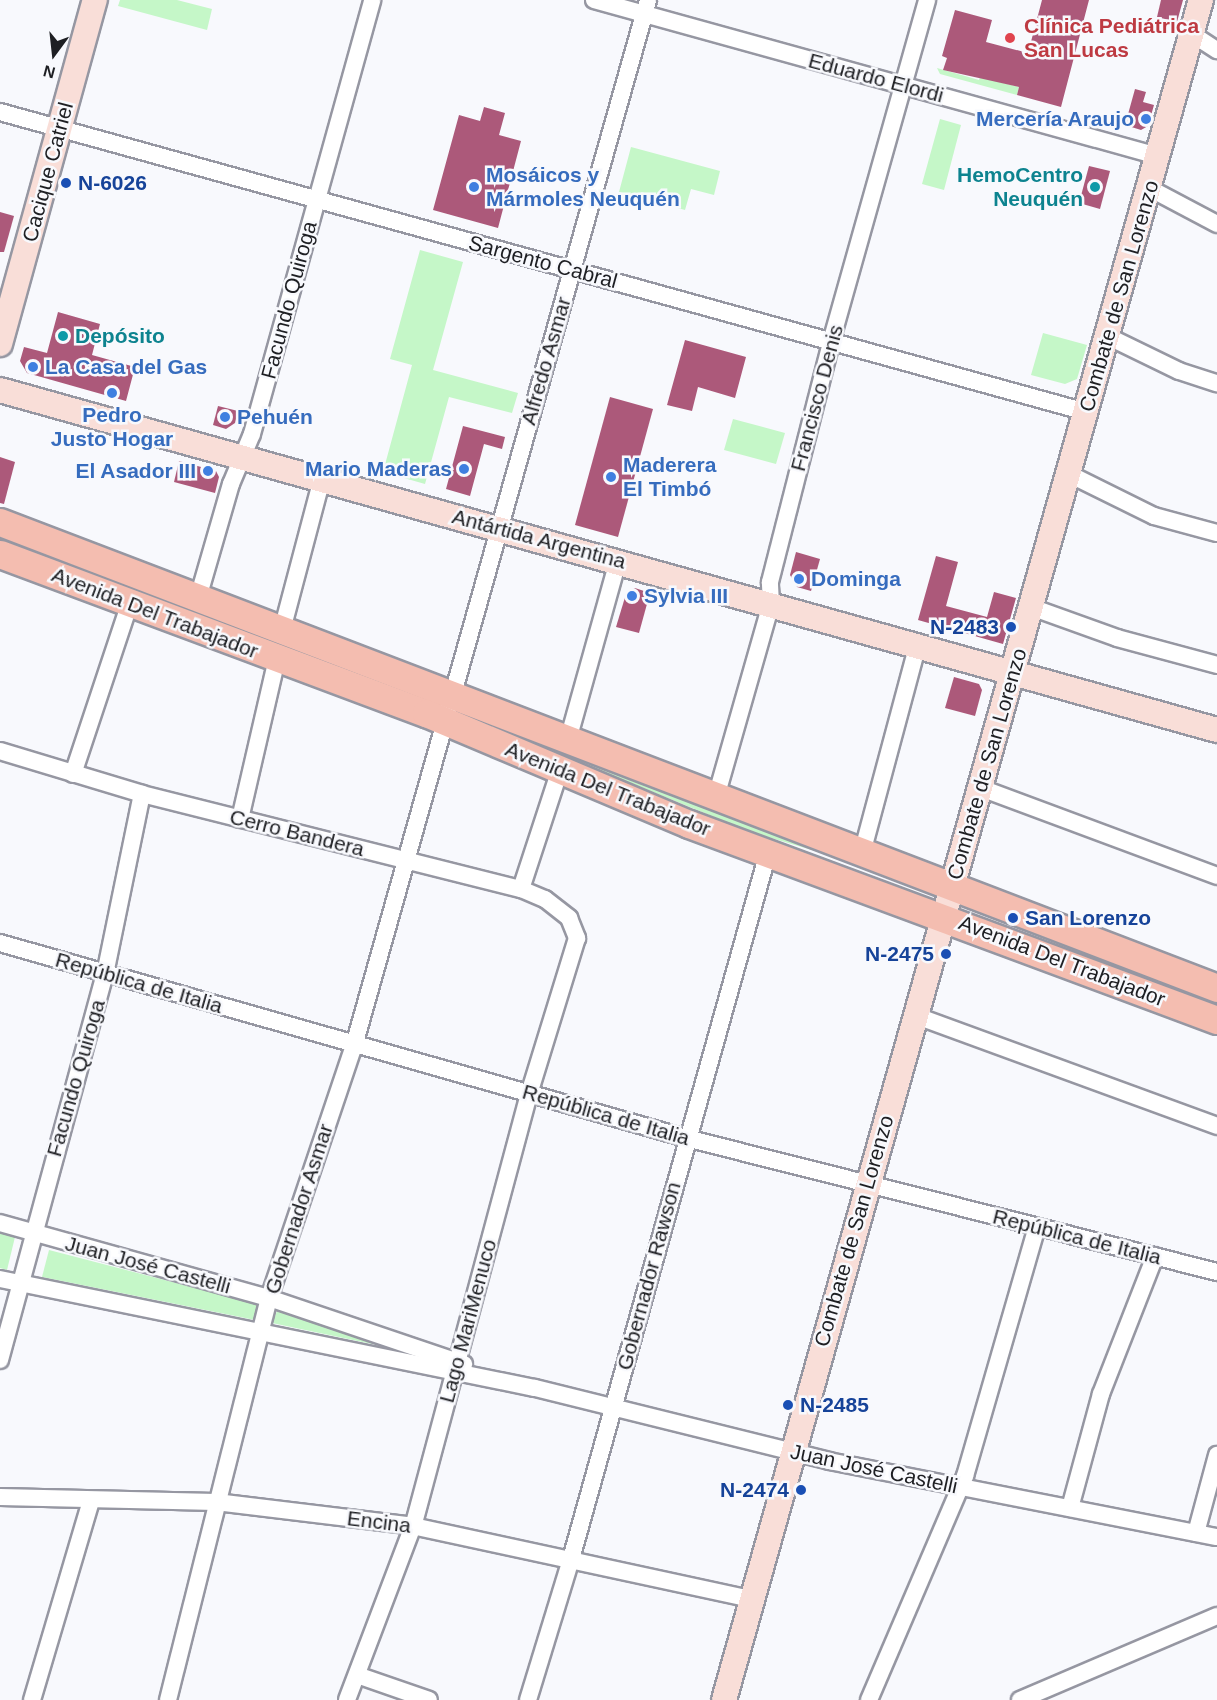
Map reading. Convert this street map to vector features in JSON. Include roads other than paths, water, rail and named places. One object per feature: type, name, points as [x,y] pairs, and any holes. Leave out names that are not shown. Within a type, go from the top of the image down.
[{"type":"main road","name":"Cacique Catriel","points":[[0,344],[95,0]]},
{"type":"main road","name":"Combate de San Lorenzo","points":[[724,1700],[942,915],[953,886],[981,788],[1201,0]]},
{"type":"main road","name":"Antártida Argentina","points":[[0,390],[918,644],[1217,730]]},
{"type":"main road","name":"Avenida Del Trabajador","points":[[0,522],[282,630],[448,708],[560,770],[768,853],[942,915],[1217,1020]]},
{"type":"main road","name":"Avenida Del Trabajador","points":[[0,554],[277,658],[568,740],[1217,987]]},
{"type":"street","name":"Facundo Quiroga","points":[[198,598],[233,477],[243,458],[372,0]]},
{"type":"street","name":"Eduardo Elordi","points":[[594,0],[646,7],[903,86],[1158,156]]},
{"type":"street","name":"Francisco Denis","points":[[716,797],[771,604],[770,582],[831,342],[927,0]]},
{"type":"street","name":"Alfredo Asmar","points":[[448,708],[646,7]]},
{"type":"street","points":[[1192,34],[1217,50]]},
{"type":"street","name":"Sargento Cabral","points":[[0,112],[1086,412]]},
{"type":"street","points":[[1149,188],[1217,224]]},
{"type":"street","points":[[1107,336],[1179,371],[1217,383]]},
{"type":"street","points":[[1069,474],[1154,516],[1217,532]]},
{"type":"street","points":[[282,630],[322,479]]},
{"type":"street","points":[[568,740],[618,561]]},
{"type":"street","points":[[73,774],[130,603]]},
{"type":"street","points":[[1031,607],[1117,638],[1217,665]]},
{"type":"street","points":[[862,853],[918,644]]},
{"type":"street","points":[[240,819],[277,658]]},
{"type":"street","name":"Gobernador Asmar","points":[[168,1700],[269,1298],[355,1042],[448,708]]},
{"type":"street","name":"Cerro Bandera","points":[[0,752],[142,794],[521,888],[545,899],[569,918],[577,938]]},
{"type":"street","points":[[521,888],[560,770]]},
{"type":"street","points":[[981,788],[1217,876]]},
{"type":"street","name":"Facundo Quiroga","points":[[0,1360],[32,1233],[105,974],[142,794]]},
{"type":"street","name":"Gobernador Rawson","points":[[528,1700],[571,1559],[686,1138],[768,853]]},
{"type":"street","points":[[820,861],[835,866],[928,905],[818,867],[820,861]]},
{"type":"street","points":[[962,898],[1065,934],[1063,940],[964,902],[962,898]]},
{"type":"street","name":"Lago MariMenuco","points":[[347,1700],[413,1526],[529,1094],[577,938]]},
{"type":"street","name":"República de Italia","points":[[0,943],[355,1042],[686,1138],[1217,1272]]},
{"type":"street","points":[[914,1015],[1217,1126]]},
{"type":"street","name":"Juan José Castelli","points":[[0,1223],[269,1298],[456,1366],[535,1388],[793,1452],[1217,1537]]},
{"type":"street","points":[[869,1700],[961,1487],[1036,1227]]},
{"type":"street","points":[[1070,1508],[1101,1394],[1155,1256]]},
{"type":"street","name":"Juan José Castelli","points":[[0,1279],[456,1366]]},
{"type":"street","points":[[1196,1533],[1217,1455]]},
{"type":"street","name":"Encina","points":[[0,1497],[90,1501],[216,1502],[413,1526],[752,1599]]},
{"type":"street","points":[[32,1700],[90,1501]]},
{"type":"street","points":[[1020,1700],[1217,1617]]},
{"type":"street","points":[[357,1675],[429,1700]]},
{"type":"place","name":"Clínica Pediátrica San Lucas","points":[[1010,38]]},
{"type":"place","name":"Mercería Araujo","points":[[1146,119]]},
{"type":"place","name":"N-6026","points":[[66,183]]},
{"type":"place","name":"Mosáicos y Mármoles Neuquén","points":[[474,187]]},
{"type":"place","name":"HemoCentro Neuquén","points":[[1095,187]]},
{"type":"place","name":"Depósito","points":[[63,336]]},
{"type":"place","name":"La Casa del Gas","points":[[33,367]]},
{"type":"place","name":"Pedro Justo Hogar","points":[[112,393]]},
{"type":"place","name":"Pehuén","points":[[225,417]]},
{"type":"place","name":"Mario Maderas","points":[[464,469]]},
{"type":"place","name":"El Asador III","points":[[208,471]]},
{"type":"place","name":"Maderera El Timbó","points":[[611,477]]},
{"type":"place","name":"Dominga","points":[[799,579]]},
{"type":"place","name":"Sylvia III","points":[[632,596]]},
{"type":"place","name":"N-2483","points":[[1011,627]]},
{"type":"place","name":"San Lorenzo","points":[[1013,918]]},
{"type":"place","name":"N-2475","points":[[946,954]]},
{"type":"place","name":"N-2485","points":[[788,1405]]},
{"type":"place","name":"N-2474","points":[[801,1490]]}]
